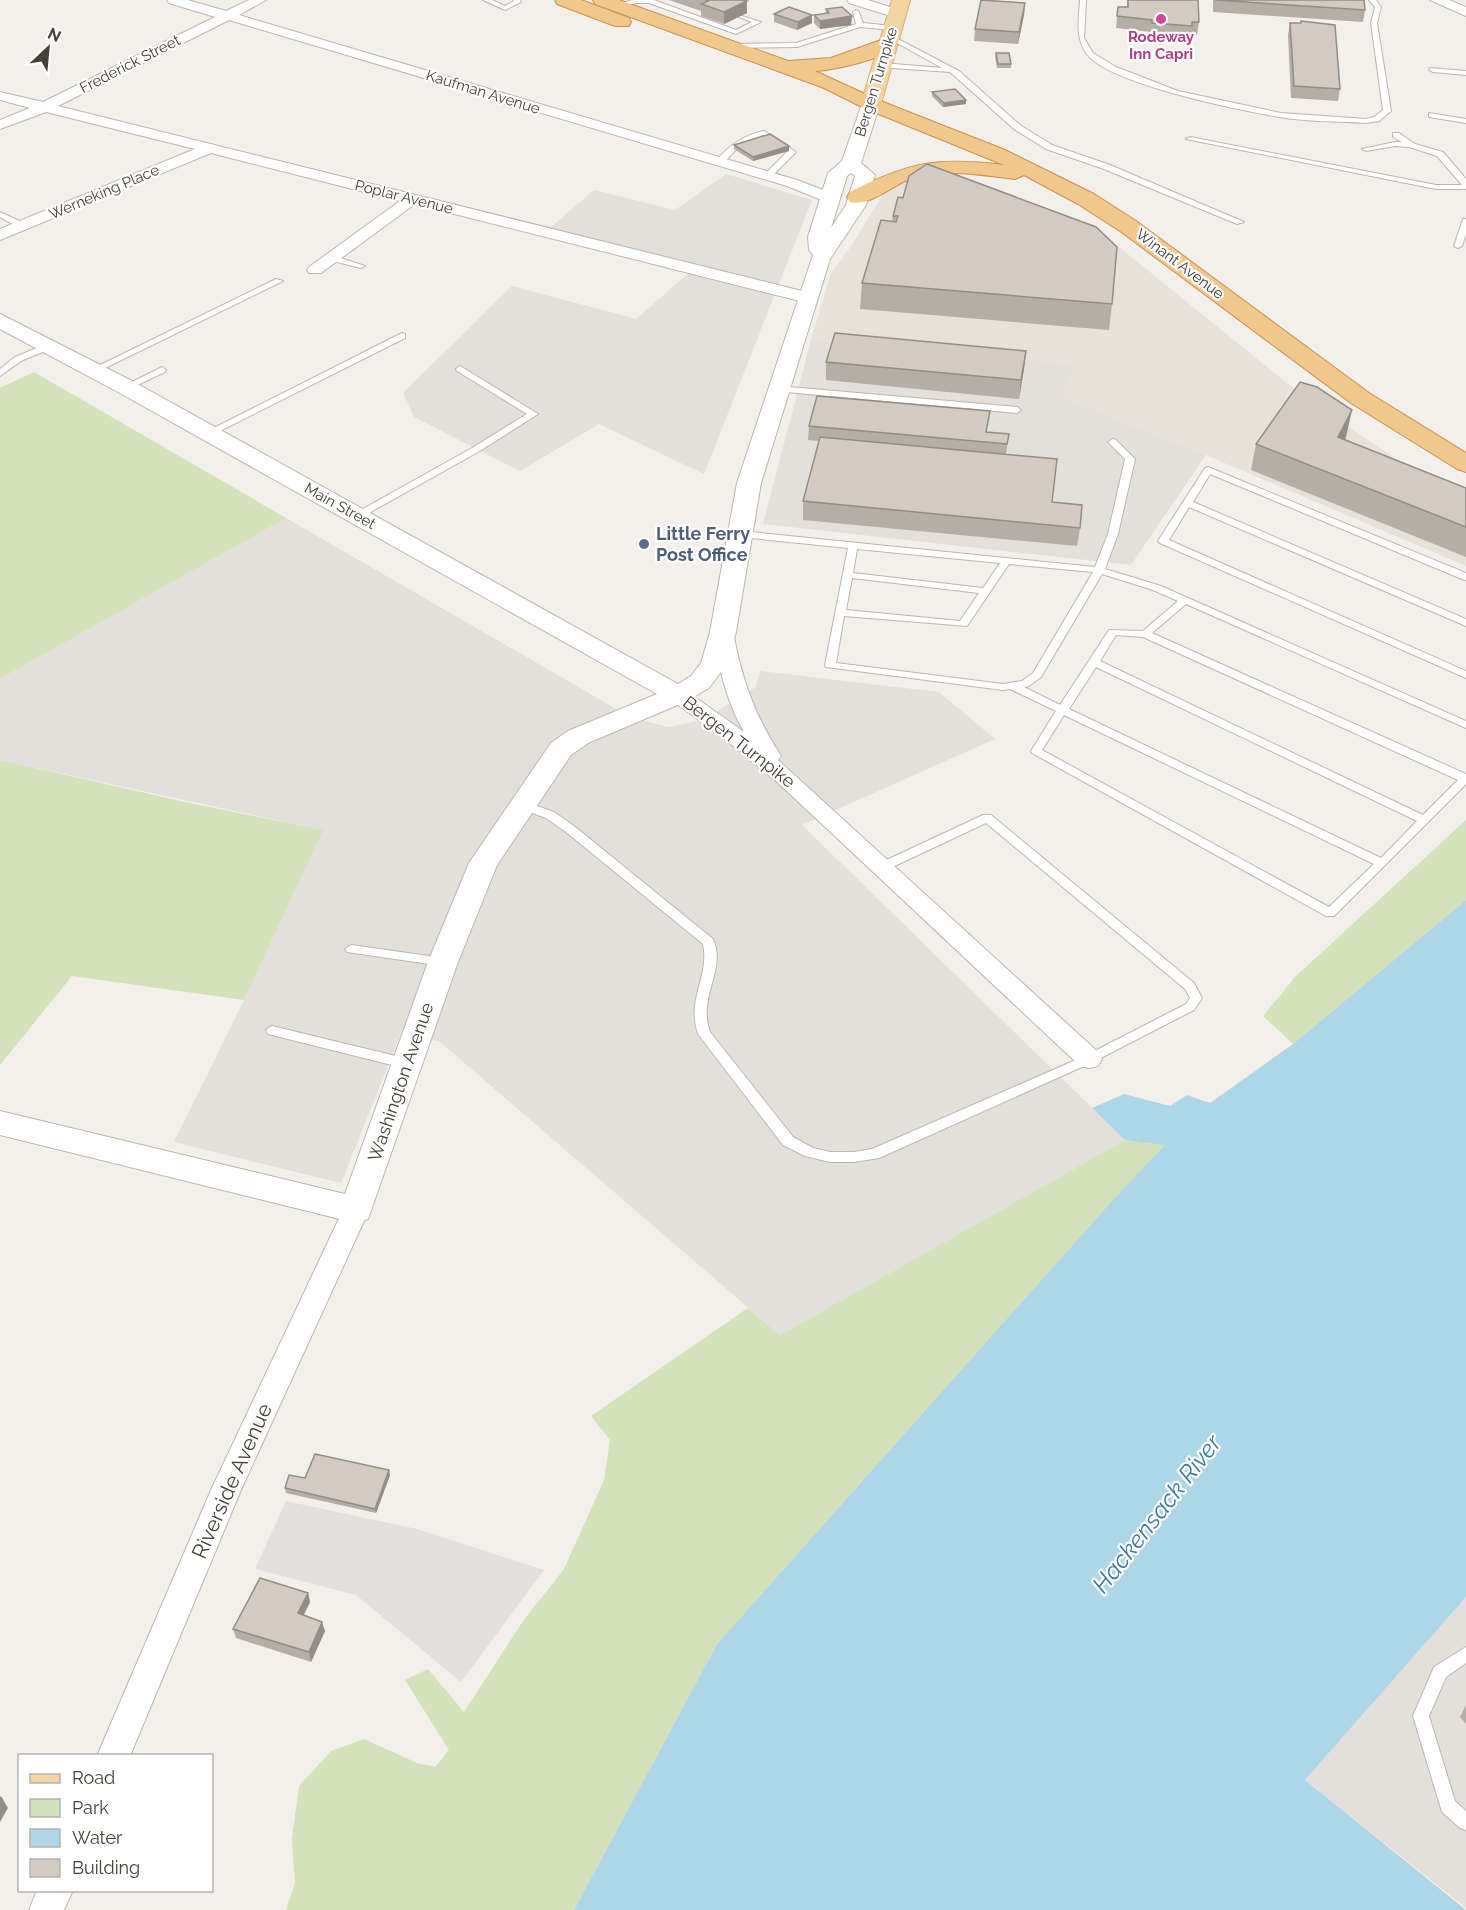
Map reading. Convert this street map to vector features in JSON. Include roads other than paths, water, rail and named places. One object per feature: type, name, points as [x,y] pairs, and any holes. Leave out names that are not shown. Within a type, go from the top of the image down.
[{"type":"highway","points":[[564,0],[670,32],[727,46],[831,84],[871,104]]},
{"type":"highway","points":[[607,1],[670,32],[814,93],[871,104]]},
{"type":"highway","points":[[759,58],[799,66],[826,65],[850,60],[894,25]]},
{"type":"highway","name":"Winant Avenue","points":[[871,104],[973,143],[1042,176],[1111,214],[1368,404],[1466,465]]},
{"type":"highway","points":[[858,197],[900,176],[931,168],[967,167],[1042,176]]},
{"type":"main road","name":"Bergen Turnpike","points":[[871,104],[894,25]]},
{"type":"street","name":"Kaufman Avenue","points":[[174,0],[792,183],[830,198]]},
{"type":"street","name":"Frederick Street","points":[[0,125],[45,107],[259,0]]},
{"type":"street","points":[[1437,0],[1466,12]]},
{"type":"street","points":[[855,6],[894,25]]},
{"type":"street","name":"Poplar Avenue","points":[[0,96],[808,298]]},
{"type":"street","name":"Bergen Turnpike","points":[[820,259],[818,237],[830,198],[871,104]]},
{"type":"street","name":"Werneking Place","points":[[0,236],[209,149]]},
{"type":"street","name":"Kaufman Avenue","points":[[792,183],[816,182],[844,168]]},
{"type":"street","name":"Bergen Turnpike","points":[[844,168],[866,175],[856,205],[820,259],[778,389],[749,483],[723,632],[714,664],[700,682],[678,695],[729,731],[783,775],[1089,1059]]},
{"type":"street","points":[[315,270],[412,199]]},
{"type":"street","name":"Main Street","points":[[0,320],[126,387],[678,695]]},
{"type":"street","points":[[723,632],[736,697],[754,733],[783,775]]},
{"type":"street","name":"Washington Avenue","points":[[356,1210],[443,962],[483,863],[561,749],[578,737],[678,695]]},
{"type":"street","points":[[0,1123],[356,1210]]},
{"type":"street","name":"Riverside Avenue","points":[[113,1754],[226,1490],[356,1210]]},
{"type":"street","points":[[46,1910],[55,1892]]},
{"type":"lane","points":[[486,0],[505,8],[518,2],[516,0]]},
{"type":"lane","points":[[607,1],[642,0],[736,32],[758,22],[741,16]]},
{"type":"lane","points":[[1083,0],[1081,38],[1090,54],[1113,69],[1176,93],[1216,103],[1281,116],[1366,121],[1382,116],[1387,111],[1388,105],[1374,23],[1378,7],[1372,0]]},
{"type":"lane","points":[[658,4],[673,3],[705,14]]},
{"type":"lane","points":[[855,6],[860,25]]},
{"type":"lane","points":[[728,22],[745,28]]},
{"type":"lane","points":[[727,46],[797,45],[860,25],[894,25],[956,73],[1017,127],[1049,147],[1107,167],[1240,222]]},
{"type":"lane","points":[[759,58],[775,45]]},
{"type":"lane","points":[[882,65],[932,68],[956,73]]},
{"type":"lane","points":[[1433,70],[1466,73]]},
{"type":"lane","points":[[1432,115],[1466,121]]},
{"type":"lane","points":[[718,162],[753,134],[764,133],[792,152],[766,177]]},
{"type":"lane","points":[[1396,135],[1412,146]]},
{"type":"lane","points":[[1190,139],[1436,187],[1466,185]]},
{"type":"lane","points":[[1366,149],[1395,144],[1440,154],[1466,185]]},
{"type":"lane","points":[[0,214],[23,226]]},
{"type":"lane","points":[[1458,246],[1466,221]]},
{"type":"lane","points":[[332,258],[361,266]]},
{"type":"lane","points":[[94,370],[279,281]]},
{"type":"lane","points":[[209,433],[402,336]]},
{"type":"lane","points":[[0,373],[18,359],[49,346]]},
{"type":"lane","points":[[357,516],[465,456],[533,414],[460,369]]},
{"type":"lane","points":[[126,387],[162,370]]},
{"type":"lane","points":[[778,389],[1017,410]]},
{"type":"lane","points":[[853,545],[830,665],[1003,687],[1025,684],[1037,675],[1099,570],[1113,534],[1130,459],[1113,442]]},
{"type":"lane","points":[[1466,577],[1208,470],[1163,541],[1466,675]]},
{"type":"lane","points":[[1187,503],[1466,622]]},
{"type":"lane","points":[[741,534],[1099,570],[1157,588],[1466,724]]},
{"type":"lane","points":[[840,613],[963,624],[1006,561]]},
{"type":"lane","points":[[848,575],[986,591]]},
{"type":"lane","points":[[1145,634],[1185,600]]},
{"type":"lane","points":[[1113,632],[1145,634],[1466,778],[1330,913],[1036,751],[1113,632]]},
{"type":"lane","points":[[1094,662],[1424,820]]},
{"type":"lane","points":[[1011,686],[1382,863]]},
{"type":"lane","points":[[523,805],[550,815],[570,829],[709,942],[712,951],[711,965],[700,1000],[699,1025],[788,1141],[810,1152],[830,1157],[874,1154],[1089,1059],[1190,1007],[1196,999],[1190,986],[987,818],[882,867]]},
{"type":"lane","points":[[351,949],[443,962]]},
{"type":"lane","points":[[272,1031],[408,1064]]},
{"type":"lane","points":[[1466,1654],[1440,1672],[1421,1716],[1448,1806],[1466,1822]]},
{"type":"water","name":"Hackensack River","points":[[1466,900],[1466,1597],[1305,1780],[1466,1910],[574,1910],[717,1644],[1119,1193],[1165,1145],[1125,1140],[1092,1108],[1124,1094],[1170,1106],[1187,1095],[1210,1103],[1293,1044]]},
{"type":"place","name":"Rodeway Inn Capri","points":[[1161,19]]},
{"type":"place","name":"Little Ferry Post Office","points":[[644,544]]}]
